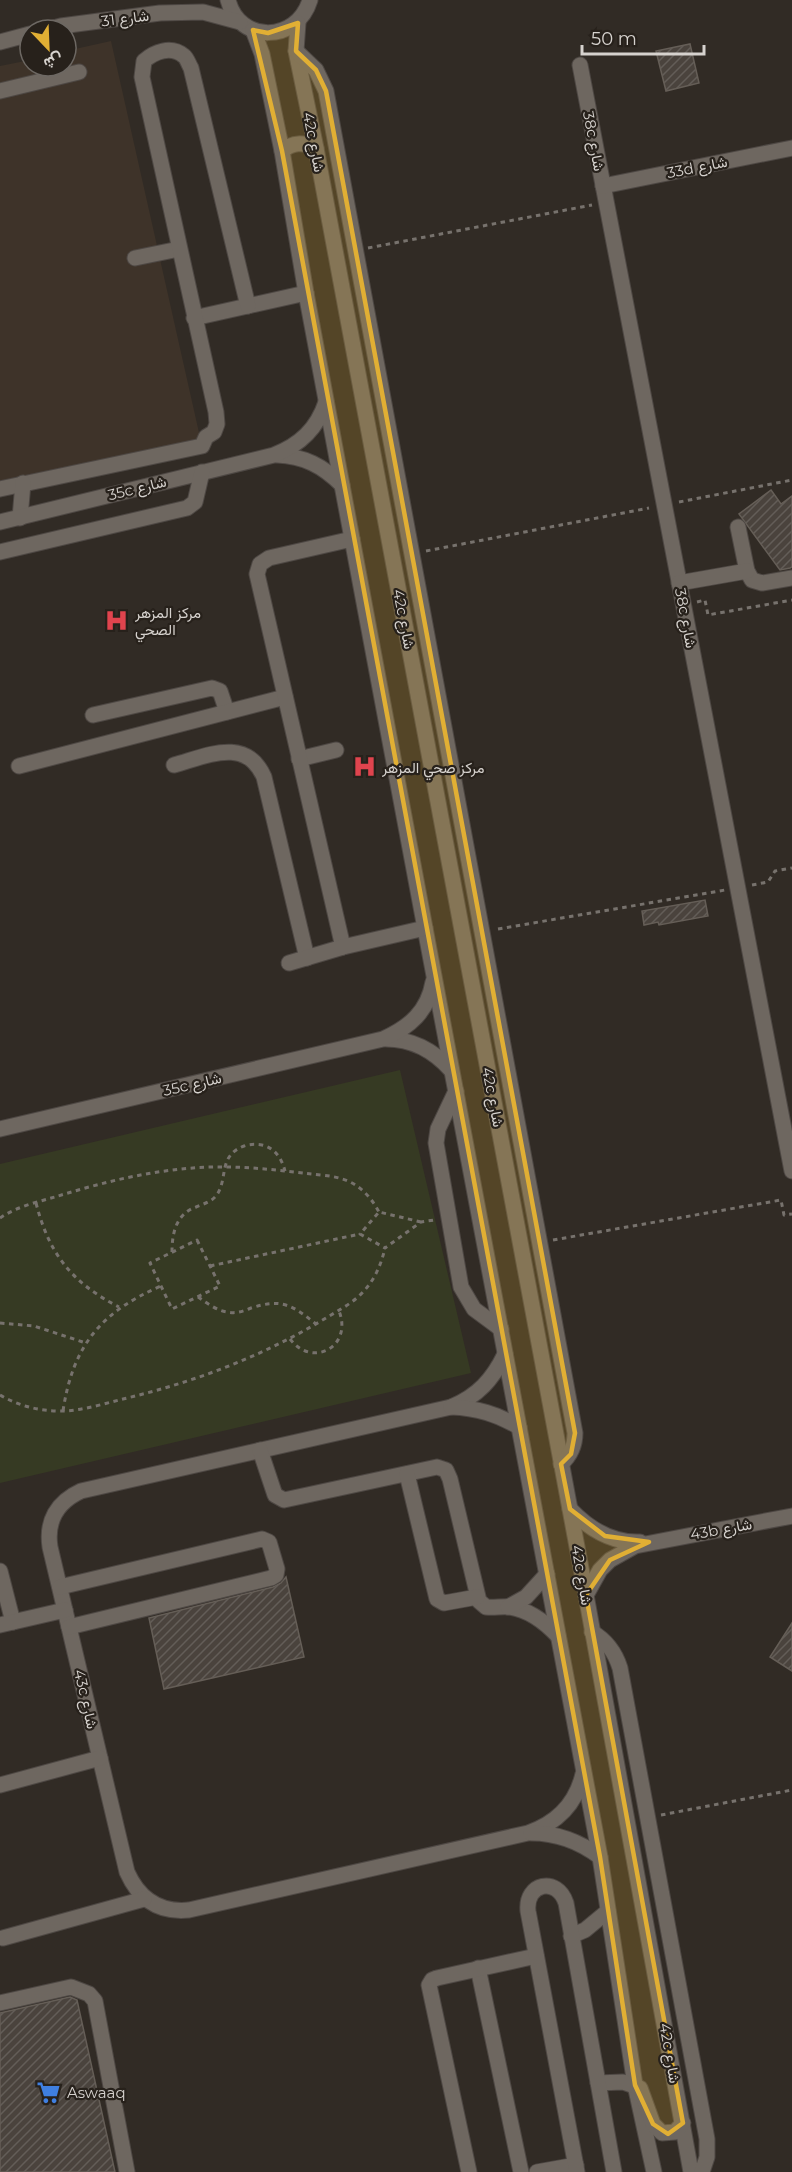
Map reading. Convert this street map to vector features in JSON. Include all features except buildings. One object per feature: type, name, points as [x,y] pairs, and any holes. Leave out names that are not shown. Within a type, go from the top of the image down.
[{"type":"street","points":[[228,0],[230,9],[246,26],[262,54],[282,151],[306,293],[600,1857],[635,2085],[654,2172]]},
{"type":"street","points":[[298,22],[312,3]]},
{"type":"street","name":"شارع 31","points":[[78,24],[160,13],[203,12],[268,33],[284,31],[298,22]]},
{"type":"street","name":"42c شارع","points":[[298,22],[296,51],[570,1509],[691,2172]]},
{"type":"street","points":[[0,42],[18,37]]},
{"type":"street","points":[[0,489],[202,446],[206,437],[214,432],[217,424],[142,77],[144,60],[153,53],[170,50],[184,56],[191,68],[248,306]]},
{"type":"street","points":[[296,51],[316,70],[326,91],[575,1433],[571,1454],[561,1464]]},
{"type":"street","name":"38c شارع","points":[[580,65],[792,1171]]},
{"type":"street","points":[[0,91],[79,72]]},
{"type":"street","points":[[282,151],[297,143],[316,148]]},
{"type":"street","name":"33d شارع","points":[[603,186],[792,148]]},
{"type":"street","points":[[135,258],[179,249]]},
{"type":"street","points":[[194,318],[306,293]]},
{"type":"street","name":"35c شارع","points":[[0,522],[274,455],[289,449],[313,429],[326,400]]},
{"type":"street","name":"35c شارع","points":[[274,455],[304,459],[332,474],[342,485]]},
{"type":"street","points":[[0,552],[187,508],[195,502],[202,472]]},
{"type":"street","points":[[20,518],[23,483]]},
{"type":"street","points":[[738,527],[748,576],[757,583],[792,578]]},
{"type":"street","points":[[343,947],[257,574],[264,560],[352,539]]},
{"type":"street","points":[[679,583],[747,571]]},
{"type":"street","points":[[93,715],[212,688],[220,691],[227,712]]},
{"type":"street","points":[[19,766],[285,697]]},
{"type":"street","points":[[299,759],[336,750]]},
{"type":"street","points":[[174,765],[228,751],[245,755],[259,766],[264,777],[307,958]]},
{"type":"street","points":[[289,963],[343,947],[425,928]]},
{"type":"street","name":"35c شارع","points":[[383,1039],[408,1026],[418,1017],[426,1005],[434,978]]},
{"type":"street","name":"35c شارع","points":[[0,1129],[383,1039],[398,1039],[414,1043],[441,1059],[452,1071]]},
{"type":"street","points":[[456,1091],[438,1129],[436,1143],[461,1287],[474,1309],[501,1329]]},
{"type":"street","name":"43c شارع","points":[[144,1899],[127,1872],[65,1610],[51,1547],[50,1527],[57,1509],[72,1495],[81,1491],[451,1407],[484,1387],[505,1354]]},
{"type":"street","name":"43c شارع","points":[[451,1407],[480,1410],[519,1427]]},
{"type":"street","points":[[260,1450],[273,1491],[279,1499],[284,1500],[436,1467],[442,1468],[449,1474],[477,1597],[486,1607],[508,1607],[536,1617],[558,1636]]},
{"type":"street","points":[[407,1474],[437,1599],[444,1603],[477,1597]]},
{"type":"street","name":"43b شارع","points":[[570,1509],[586,1525],[605,1536],[634,1543],[792,1516]]},
{"type":"street","points":[[60,1587],[262,1539],[269,1542],[277,1569],[276,1575],[271,1578],[69,1627]]},
{"type":"street","name":"43b شارع","points":[[586,1595],[596,1576],[610,1560],[628,1549],[649,1542]]},
{"type":"street","points":[[0,1571],[6,1623],[65,1610]]},
{"type":"street","points":[[508,1607],[526,1597],[547,1574]]},
{"type":"street","points":[[592,1632],[607,1643],[617,1659],[707,2139],[707,2157],[702,2172]]},
{"type":"street","points":[[0,1785],[100,1758]]},
{"type":"street","points":[[3,1938],[144,1899],[167,1910],[189,1910],[528,1833],[551,1823],[561,1815],[576,1795],[584,1771]]},
{"type":"street","points":[[528,1833],[567,1838],[590,1849],[600,1857]]},
{"type":"street","points":[[537,2172],[576,2168],[527,1903],[535,1890],[543,1886],[551,1886],[564,1895],[614,2172]]},
{"type":"street","points":[[571,1936],[585,1930],[608,1911]]},
{"type":"street","points":[[469,2172],[428,1989],[434,1978],[536,1956]]},
{"type":"street","points":[[478,1968],[521,2172]]},
{"type":"street","points":[[0,2003],[71,1987],[89,1994],[95,2001],[127,2172]]},
{"type":"street","points":[[598,2083],[623,2082],[635,2085],[643,2093],[653,2124],[657,2129],[668,2134],[680,2128],[683,2123]]},
{"type":"path","points":[[355,251],[606,202]]},
{"type":"path","points":[[411,554],[792,480]]},
{"type":"path","points":[[683,604],[705,600],[708,615],[792,600]]},
{"type":"path","points":[[481,932],[768,882],[775,871],[792,868]]},
{"type":"path","points":[[172,1252],[172,1240],[178,1221],[186,1212],[207,1203],[218,1194],[224,1167],[228,1159],[240,1147],[257,1144],[272,1150],[283,1163],[285,1171]]},
{"type":"path","points":[[0,1218],[7,1213],[83,1188],[131,1177],[224,1167],[338,1177],[366,1194],[379,1212],[421,1222],[385,1248],[379,1270],[372,1282],[352,1303],[290,1339],[224,1368],[178,1385],[107,1403],[63,1411],[45,1411],[27,1407],[0,1395]]},
{"type":"path","points":[[543,1258],[555,1256],[552,1240],[781,1200],[784,1215],[792,1214]]},
{"type":"path","points":[[36,1203],[51,1246],[64,1265],[99,1297],[120,1307]]},
{"type":"path","points":[[210,1266],[360,1234],[379,1212]]},
{"type":"path","points":[[360,1234],[385,1248]]},
{"type":"path","points":[[197,1240],[220,1286],[172,1309],[150,1263],[172,1252],[197,1240]]},
{"type":"path","points":[[63,1411],[67,1387],[86,1343],[101,1324],[120,1307],[135,1297],[161,1286]]},
{"type":"path","points":[[197,1297],[231,1313],[264,1304],[281,1303],[297,1308],[316,1324]]},
{"type":"path","points":[[290,1339],[295,1346],[311,1353],[328,1350],[335,1344],[342,1328],[338,1311]]},
{"type":"path","points":[[0,1323],[34,1326],[86,1343]]},
{"type":"path","points":[[646,1818],[792,1790]]},
{"type":"highlighted area","points":[[298,23],[296,51],[316,70],[326,91],[575,1433],[571,1454],[561,1464],[570,1509],[605,1536],[649,1542],[610,1560],[586,1595],[683,2123],[668,2134],[653,2124],[635,2085],[600,1857],[282,151],[253,30],[268,33]]},
{"type":"shaded area","points":[[111,41],[202,446],[0,492],[0,66],[18,62],[18,78],[78,78],[78,48]]},
{"type":"green space","points":[[400,1070],[471,1373],[0,1483],[0,1164]]},
{"type":"place","name":"مركز المزهر الصحي","points":[[117,621]]},
{"type":"place","name":"مركز صحي المزهر","points":[[364,767]]},
{"type":"place","name":"Aswaaq","points":[[49,2092]]}]
